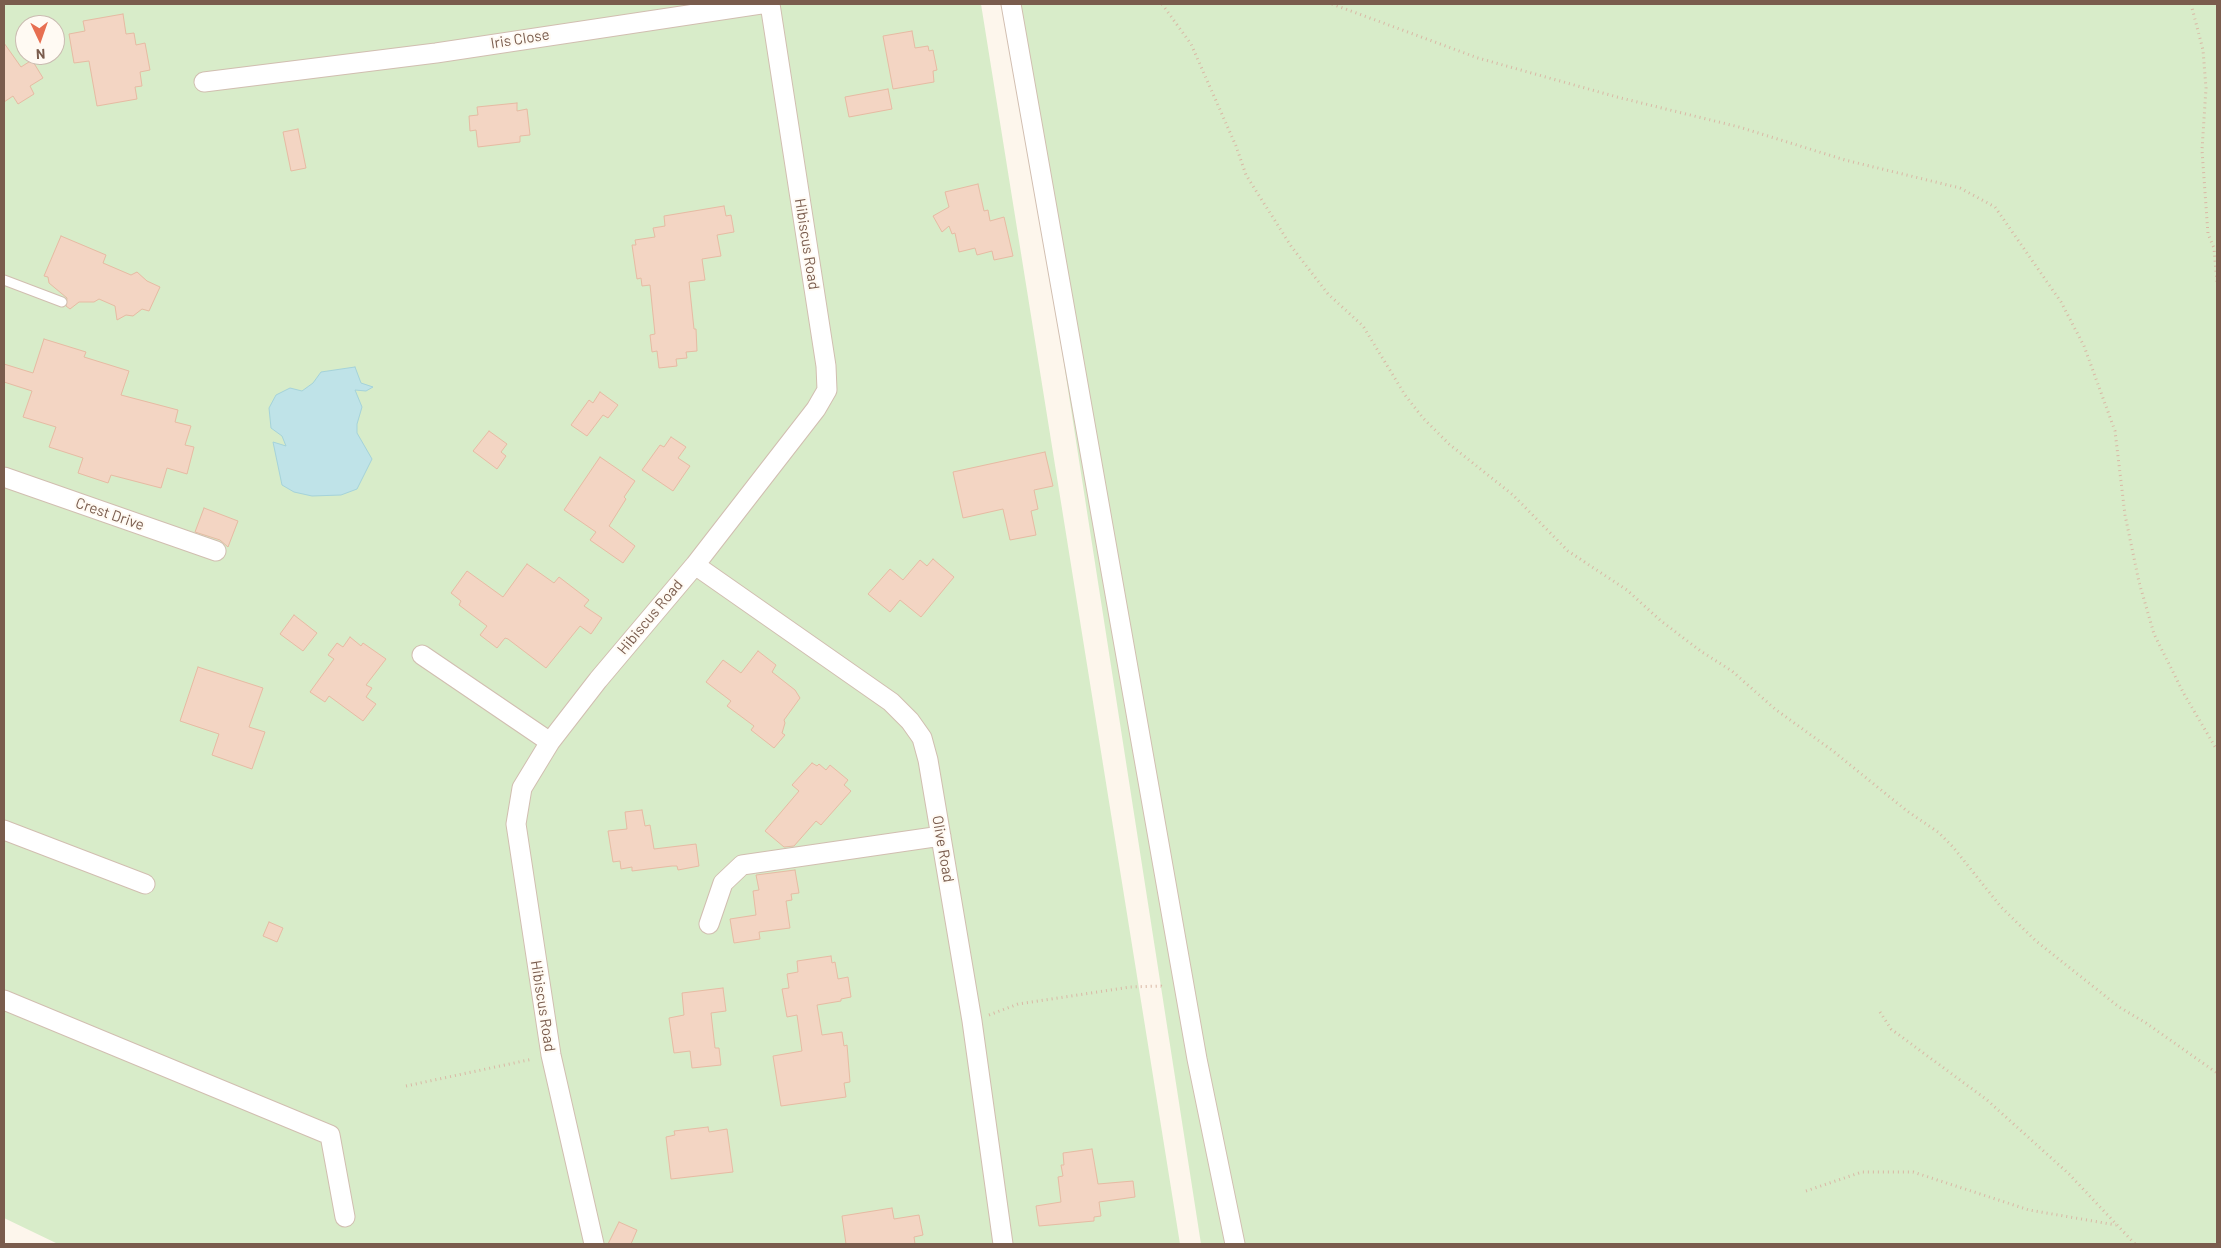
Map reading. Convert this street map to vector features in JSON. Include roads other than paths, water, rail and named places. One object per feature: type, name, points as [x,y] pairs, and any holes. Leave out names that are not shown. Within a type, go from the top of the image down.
[{"type":"street","name":"Iris Close","points":[[204,82],[436,53],[761,4]]},
{"type":"street","name":"Hibiscus Road","points":[[594,1244],[551,1055],[516,824],[522,788],[550,742],[598,680],[695,564],[816,409],[827,390],[826,366],[770,4]]},
{"type":"street","points":[[1011,4],[1197,1059],[1235,1244]]},
{"type":"street","name":"Crest Drive","points":[[4,476],[216,551]]},
{"type":"street","name":"Olive Road","points":[[695,564],[891,702],[910,721],[922,738],[941,836],[972,1021],[1003,1244]]},
{"type":"street","points":[[422,655],[550,742]]},
{"type":"street","points":[[4,830],[145,884]]},
{"type":"street","points":[[710,924],[723,883],[742,864],[941,836]]},
{"type":"street","points":[[4,1000],[330,1135],[345,1217]]},
{"type":"lane","points":[[4,280],[62,302]]},
{"type":"water","points":[[355,367],[361,383],[373,387],[366,391],[355,390],[362,407],[357,424],[357,433],[372,459],[357,489],[341,495],[312,496],[294,492],[282,485],[273,442],[286,446],[282,436],[271,428],[269,408],[276,395],[290,388],[302,391],[313,383],[321,372]]}]
